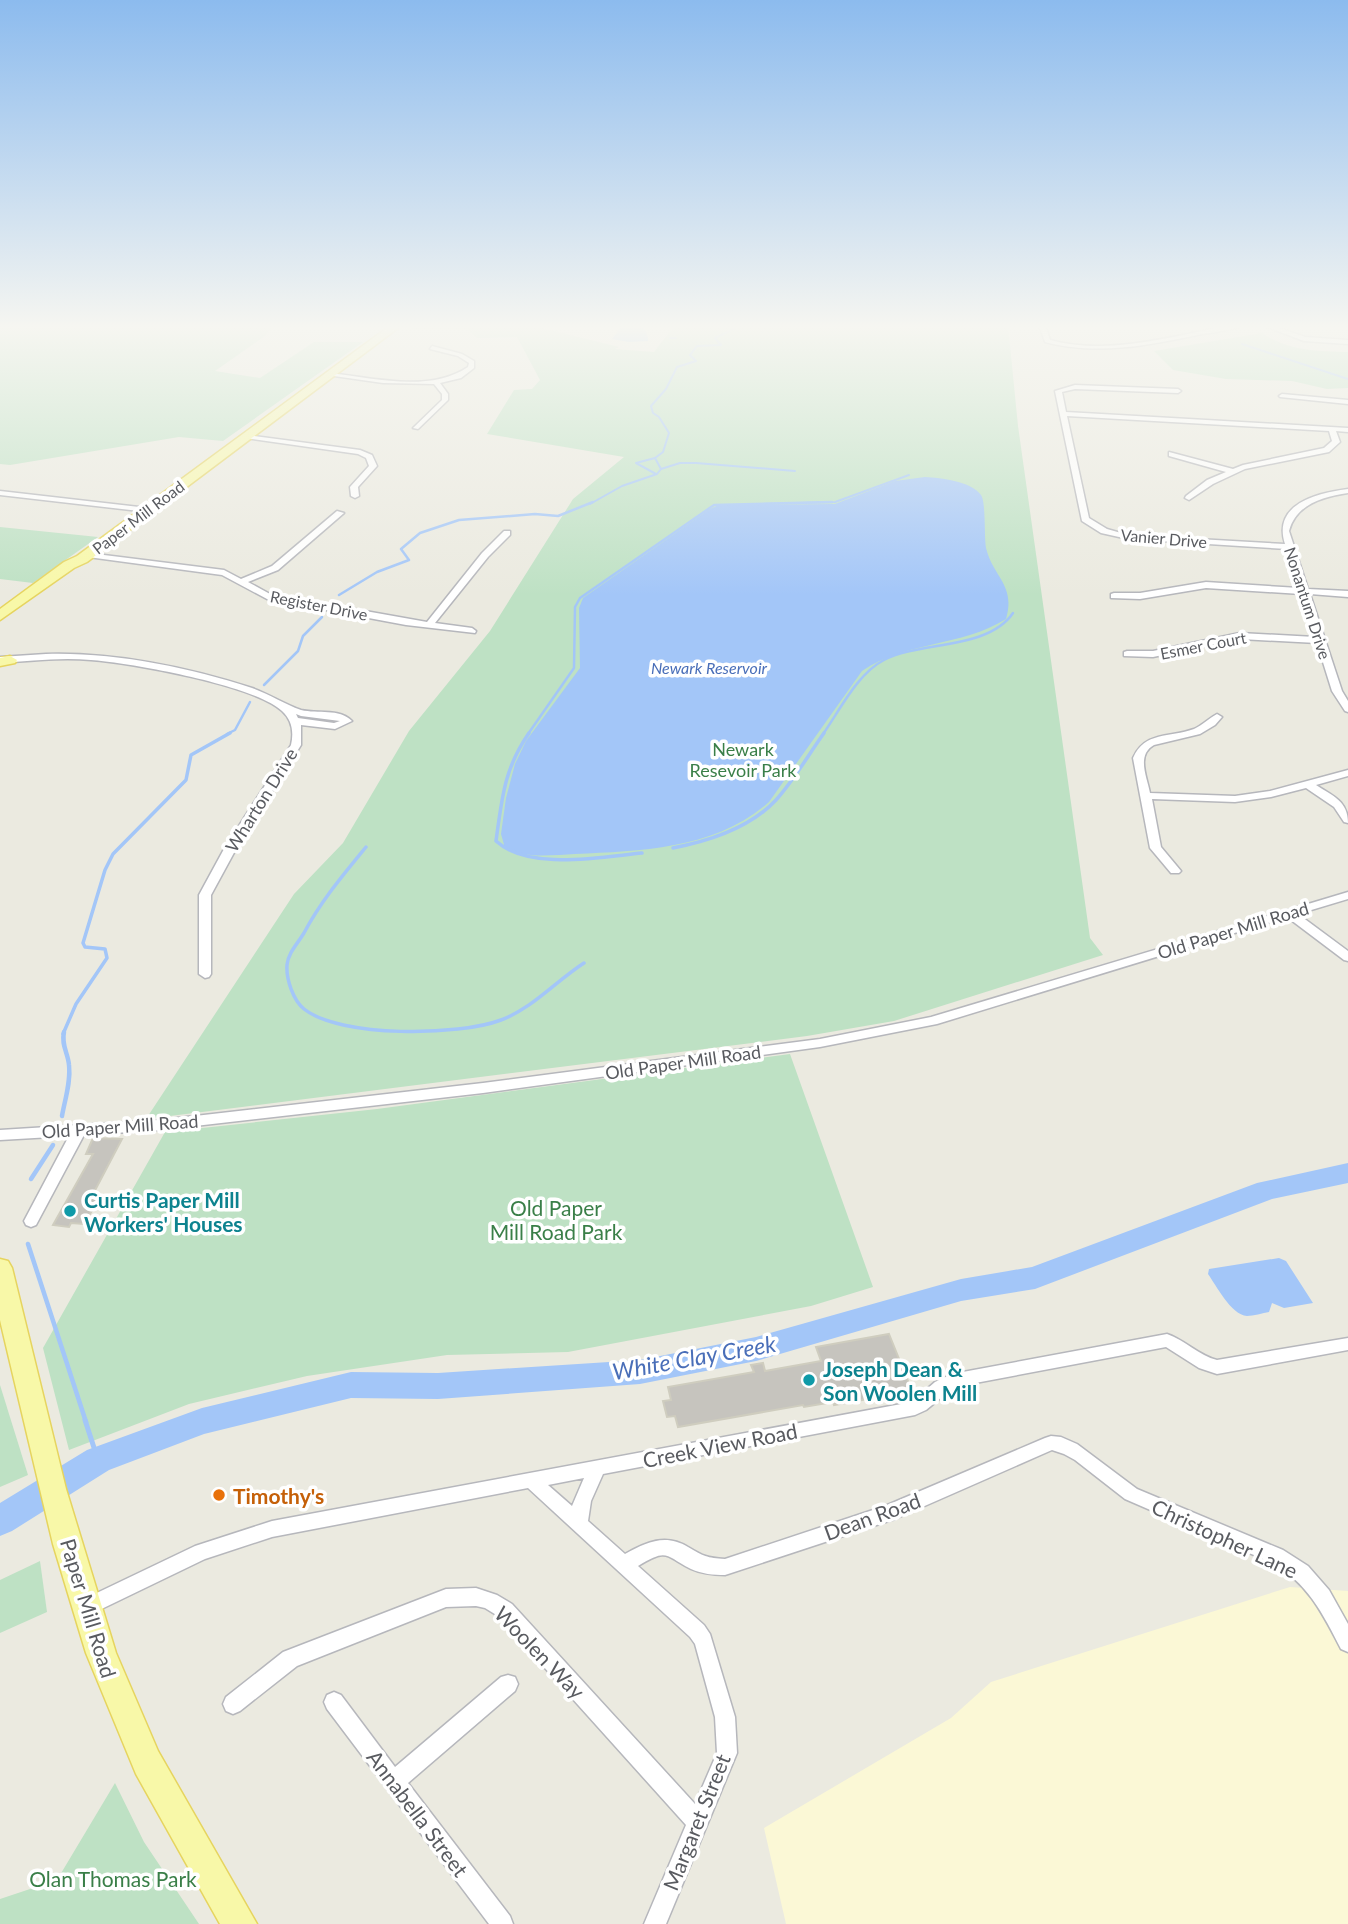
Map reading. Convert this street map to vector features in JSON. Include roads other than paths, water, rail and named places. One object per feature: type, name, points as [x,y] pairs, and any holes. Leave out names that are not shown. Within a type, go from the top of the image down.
[{"type":"main road","name":"Paper Mill Road","points":[[0,622],[276,415]]},
{"type":"main road","name":"Paper Mill Road","points":[[0,616],[69,565],[85,557]]},
{"type":"main road","name":"Paper Mill Road","points":[[0,1268],[69,1546],[86,1607],[118,1697],[155,1779],[200,1860],[240,1924]]},
{"type":"street","points":[[416,428],[430,415]]},
{"type":"street","name":"Vanier Drive","points":[[1062,415],[1084,515],[1092,526],[1128,537],[1289,547]]},
{"type":"street","points":[[1076,415],[1348,430]]},
{"type":"street","points":[[1189,498],[1203,486],[1232,471],[1265,461],[1326,450],[1336,442],[1332,429]]},
{"type":"street","points":[[247,437],[339,447],[365,454],[373,466],[354,487],[355,496]]},
{"type":"street","points":[[1172,454],[1232,471]]},
{"type":"street","name":"Nonantum Drive","points":[[1348,491],[1313,500],[1293,514],[1286,526],[1289,547],[1337,691],[1348,709]]},
{"type":"street","points":[[0,493],[148,510]]},
{"type":"street","points":[[243,581],[275,568],[340,513]]},
{"type":"street","points":[[429,625],[485,555],[507,533]]},
{"type":"street","name":"Register Drive","points":[[85,557],[225,573],[267,596],[472,631]]},
{"type":"street","points":[[1114,596],[1140,596],[1206,585],[1348,594]]},
{"type":"street","name":"Esmer Court","points":[[1127,654],[1153,654],[1240,636],[1320,640]]},
{"type":"street","name":"Wharton Drive","points":[[2,660],[90,657],[125,663],[244,689],[282,705],[295,721],[298,735],[296,745],[230,849],[205,895],[205,974]]},
{"type":"street","points":[[282,705],[301,713],[341,717],[347,721],[335,726],[295,721]]},
{"type":"street","points":[[1175,871],[1157,848],[1138,758],[1143,747],[1159,739],[1210,726],[1217,717]]},
{"type":"street","points":[[1146,796],[1235,799],[1348,774]]},
{"type":"street","points":[[1307,785],[1338,805],[1348,820]]},
{"type":"street","name":"Old Paper Mill Road","points":[[0,1135],[160,1125],[470,1090],[860,1036],[932,1021],[1348,895]]},
{"type":"street","points":[[1289,913],[1348,957]]},
{"type":"street","points":[[31,1221],[79,1130]]},
{"type":"street","name":"Creek View Road","points":[[86,1607],[201,1552],[248,1535],[302,1521],[915,1408],[927,1402],[940,1385],[951,1381],[1167,1340],[1186,1348],[1208,1366],[1217,1367],[1348,1344]]},
{"type":"street","name":"Dean Road","points":[[624,1564],[645,1550],[659,1546],[682,1551],[701,1565],[713,1569],[725,1567],[889,1513],[1051,1443],[1061,1443],[1071,1448],[1110,1483]]},
{"type":"street","points":[[579,1524],[582,1501],[597,1468]]},
{"type":"street","name":"Margaret Street","points":[[531,1480],[703,1640],[728,1733],[727,1753],[696,1821],[655,1924]]},
{"type":"street","name":"Christopher Lane","points":[[1110,1483],[1264,1551],[1301,1571],[1324,1599],[1348,1643]]},
{"type":"street","name":"Woolen Way","points":[[233,1704],[290,1660],[316,1648],[446,1598],[476,1597],[505,1610],[696,1821]]},
{"type":"street","points":[[394,1781],[508,1684]]},
{"type":"street","name":"Annabella Street","points":[[334,1702],[502,1924]]},
{"type":"water","name":"Newark Reservoir","points":[[925,477],[963,483],[981,495],[986,548],[1008,598],[1006,619],[971,635],[897,654],[862,671],[769,802],[726,830],[652,849],[539,856],[521,854],[505,848],[501,834],[506,798],[515,764],[526,741],[580,668],[579,608],[583,598],[719,505],[835,504],[895,481]]},
{"type":"water","points":[[1279,1258],[1286,1261],[1313,1303],[1284,1308],[1272,1303],[1269,1312],[1247,1316],[1235,1311],[1208,1274],[1209,1269]]},
{"type":"waterway","points":[[655,458],[663,452],[669,433],[656,415]]},
{"type":"waterway","points":[[655,458],[661,469]]},
{"type":"waterway","points":[[655,458],[636,463],[656,474]]},
{"type":"waterway","points":[[661,469],[680,463],[696,463],[795,471]]},
{"type":"waterway","points":[[590,504],[622,486],[657,474],[661,469]]},
{"type":"waterway","points":[[762,504],[835,502],[909,475]]},
{"type":"waterway","points":[[339,595],[377,572],[409,560],[401,549],[420,533],[459,520],[535,514],[558,516],[593,502]]},
{"type":"waterway","points":[[528,734],[574,668],[575,607],[580,598],[714,505],[832,502]]},
{"type":"waterway","points":[[823,734],[857,683],[874,666],[899,654],[971,639],[987,633],[1002,625],[1013,613]]},
{"type":"waterway","points":[[264,685],[298,651],[303,636],[322,617]]},
{"type":"waterway","points":[[227,734],[235,730],[250,702]]},
{"type":"waterway","points":[[63,1034],[76,1004],[107,958],[105,949],[85,947],[83,943],[105,870],[113,854],[186,780],[191,755],[230,733]]},
{"type":"waterway","points":[[529,733],[509,772],[502,797],[496,841],[510,850],[546,859],[586,859],[642,853]]},
{"type":"waterway","points":[[673,848],[729,832],[766,810],[789,784],[824,733]]},
{"type":"waterway","points":[[366,847],[325,899],[288,961],[289,983],[304,1009],[344,1025],[372,1029],[458,1029],[513,1015],[584,963]]},
{"type":"waterway","points":[[62,1116],[69,1071],[63,1041],[64,1032]]},
{"type":"waterway","points":[[31,1179],[53,1145]]},
{"type":"waterway","name":"White Clay Creek","points":[[0,1521],[98,1460],[202,1421],[351,1385],[438,1386],[640,1372],[756,1349],[961,1290],[1035,1278],[1267,1190],[1348,1173]]},
{"type":"waterway","points":[[28,1244],[86,1422]]},
{"type":"waterway","points":[[85,1420],[98,1460]]},
{"type":"place","name":"Curtis Paper Mill Workers' Houses","points":[[70,1211]]},
{"type":"place","name":"Joseph Dean & Son Woolen Mill","points":[[809,1380]]},
{"type":"place","name":"Timothy's","points":[[219,1495]]},
{"type":"park label","name":"Newark Resevoir Park","points":[[743,759]]},
{"type":"park label","name":"Old Paper Mill Road Park","points":[[556,1219]]},
{"type":"park label","name":"Olan Thomas Park","points":[[113,1878]]}]
